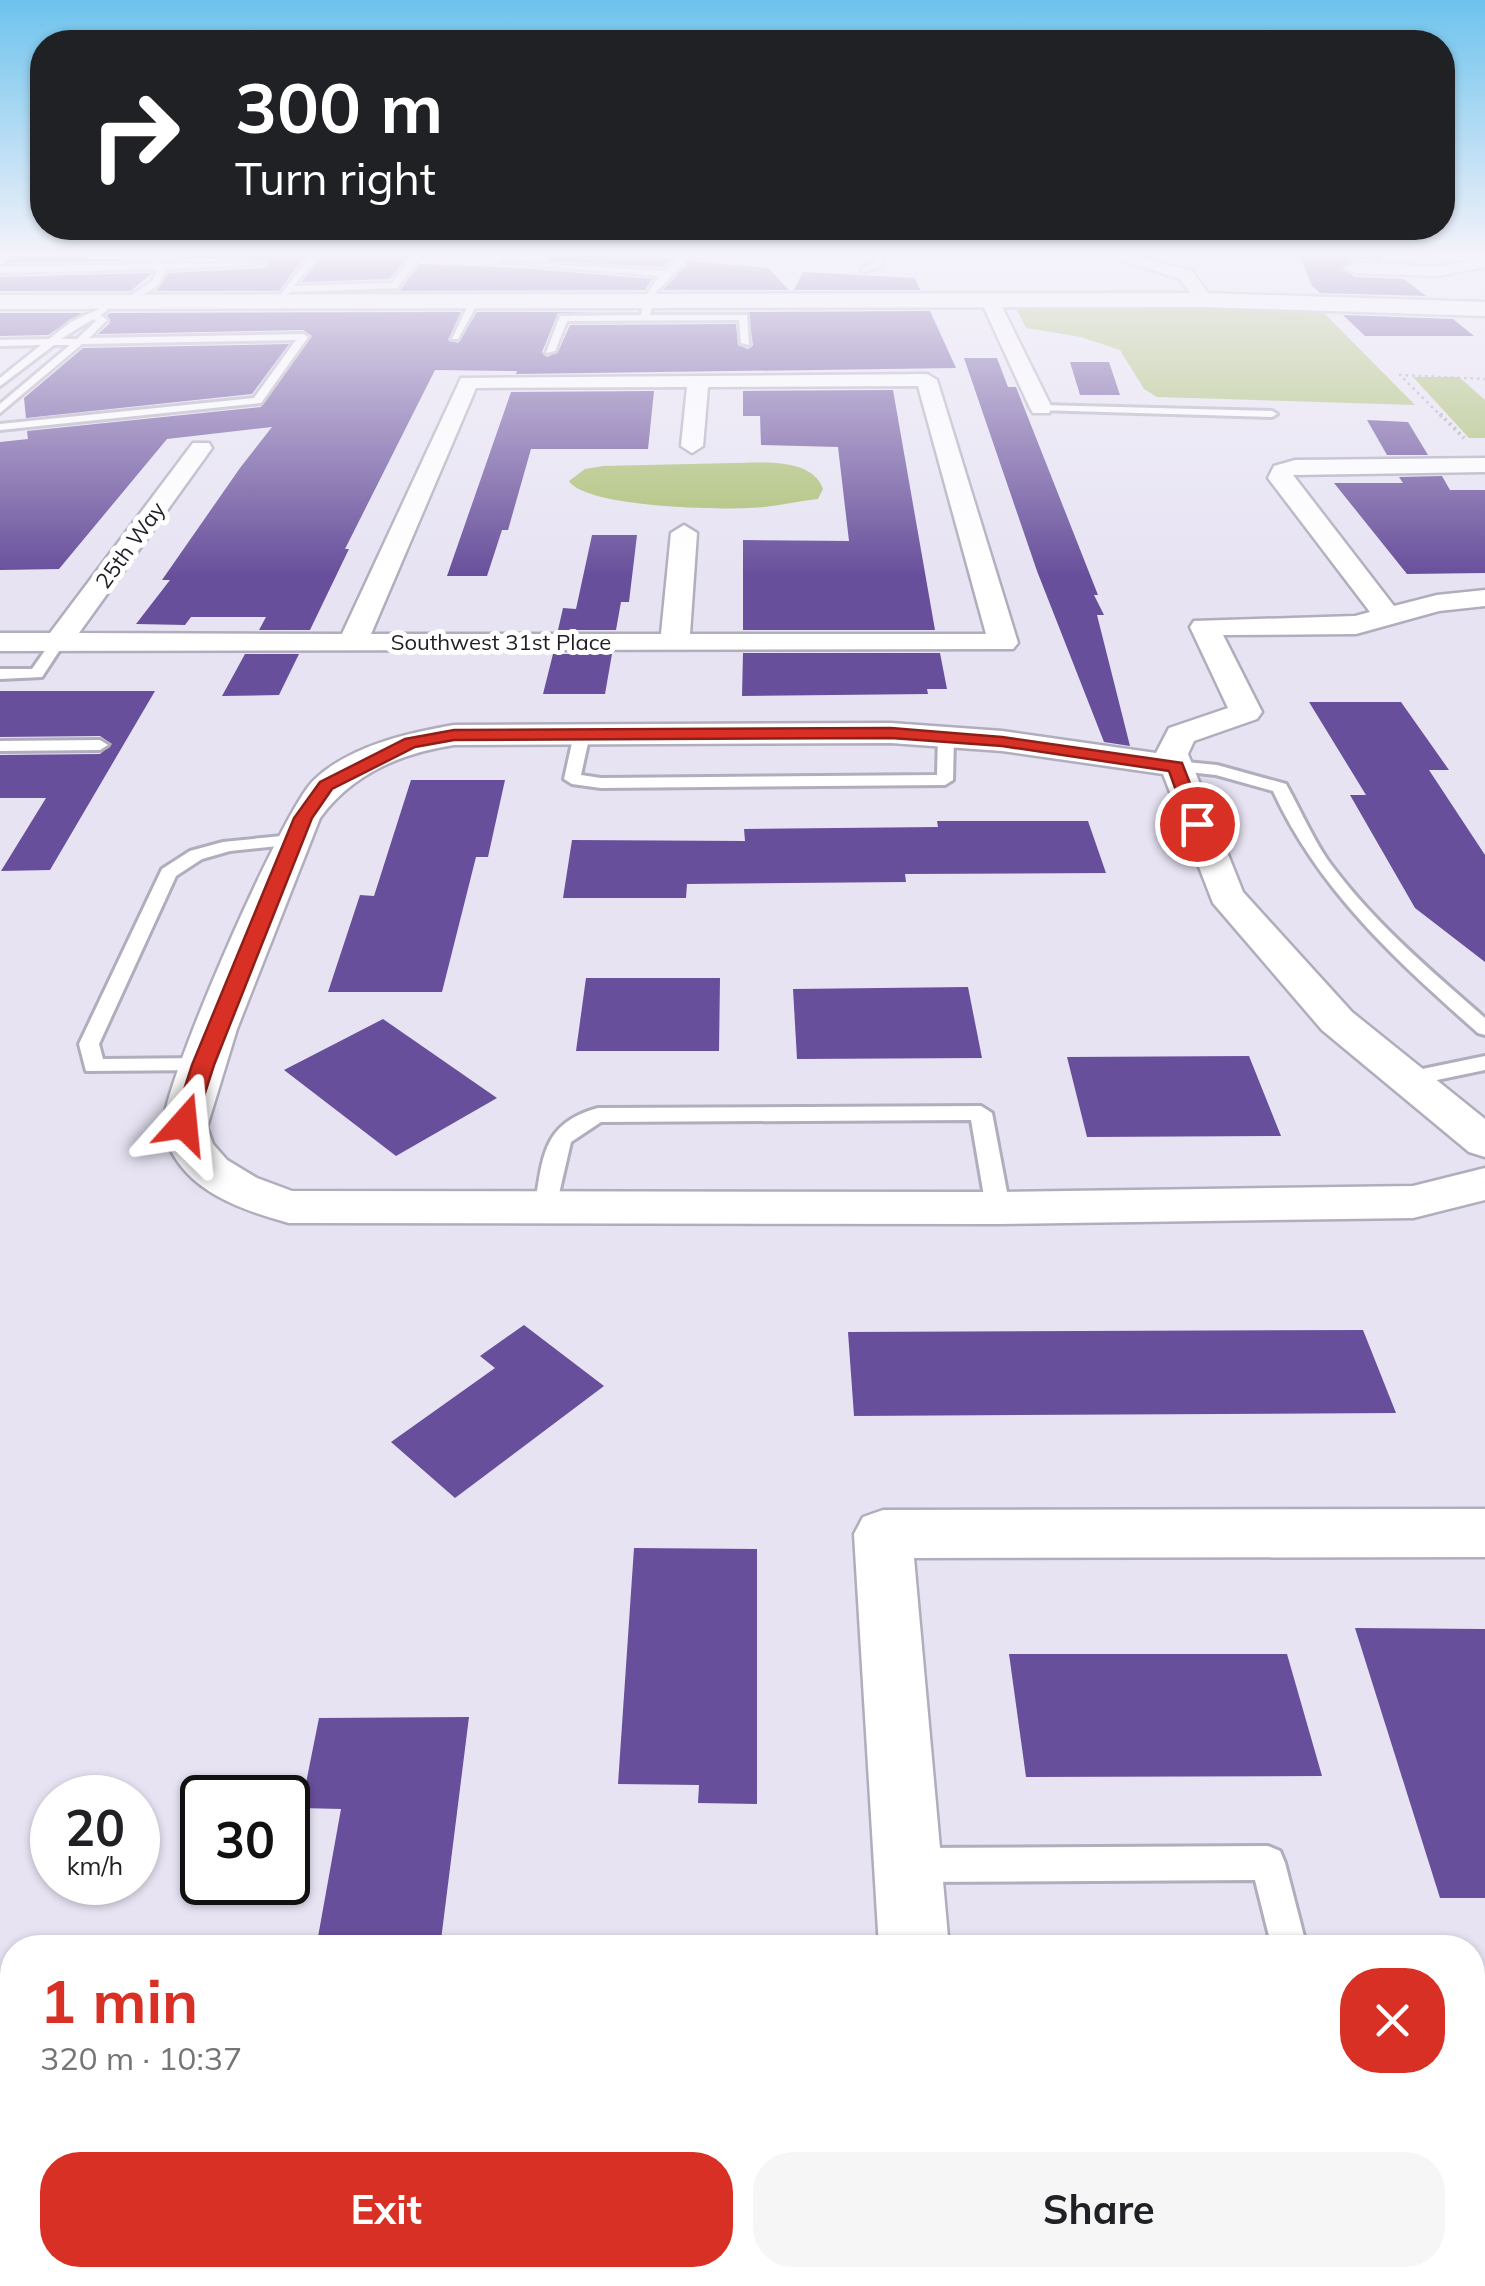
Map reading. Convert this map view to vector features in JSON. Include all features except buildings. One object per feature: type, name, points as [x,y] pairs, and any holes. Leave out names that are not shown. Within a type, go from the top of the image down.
[{"type":"street","points":[[1020,363],[1042,408]]},
{"type":"street","name":"Southwest 31st Place","points":[[0,642],[1002,643],[928,380],[698,381]]},
{"type":"street","points":[[353,642],[468,382],[698,381],[692,446]]},
{"type":"street","name":"25th Way","points":[[58,642],[200,448]]},
{"type":"street","points":[[1388,617],[1280,478],[1282,471],[1294,467],[1485,465]]},
{"type":"street","points":[[675,643],[684,533]]},
{"type":"street","points":[[1485,598],[1437,603],[1388,617],[1327,627],[1204,627],[1246,712],[1180,736],[1172,754],[1226,896],[1337,1021],[1485,1142]]},
{"type":"street","points":[[1176,766],[891,733],[454,735],[411,742],[326,786],[292,840],[203,1065],[184,1124],[196,1156],[236,1190],[289,1207],[547,1204],[998,1208],[1414,1202],[1485,1184]]},
{"type":"street","points":[[913,1935],[883,1534],[1485,1532]]},
{"type":"lane","points":[[0,382],[24,363]]},
{"type":"lane","points":[[2,405],[54,363]]},
{"type":"lane","points":[[0,427],[257,401],[284,363]]},
{"type":"lane","points":[[1042,408],[1272,414]]},
{"type":"lane","points":[[0,674],[37,674],[58,642]]},
{"type":"lane","points":[[0,746],[100,745]]},
{"type":"lane","points":[[1176,766],[1217,770],[1280,788],[1289,810],[1362,918],[1485,1029]]},
{"type":"lane","points":[[203,1065],[94,1066],[89,1044],[168,873],[196,854],[229,846],[292,840]]},
{"type":"lane","points":[[1408,1079],[1485,1063]]},
{"type":"lane","points":[[547,1204],[558,1140],[571,1125],[598,1115],[981,1114],[998,1208]]},
{"type":"lane","points":[[907,1865],[1268,1863],[1287,1935]]},
{"type":"path","points":[[1465,439],[1400,375],[1485,378]]},
{"type":"green space","points":[[1128,363],[1373,363],[1415,405],[1157,397],[1144,389]]},
{"type":"green space","points":[[1413,377],[1459,377],[1485,400],[1485,438],[1469,438]]},
{"type":"green space","points":[[771,463],[808,471],[823,489],[818,499],[747,508],[660,506],[602,497],[569,481],[585,469],[603,466]]},
{"type":"route","points":[[184,1124],[203,1065],[303,818],[326,786],[411,742],[454,735],[891,733],[1002,742],[1176,766],[1197,824]]}]
